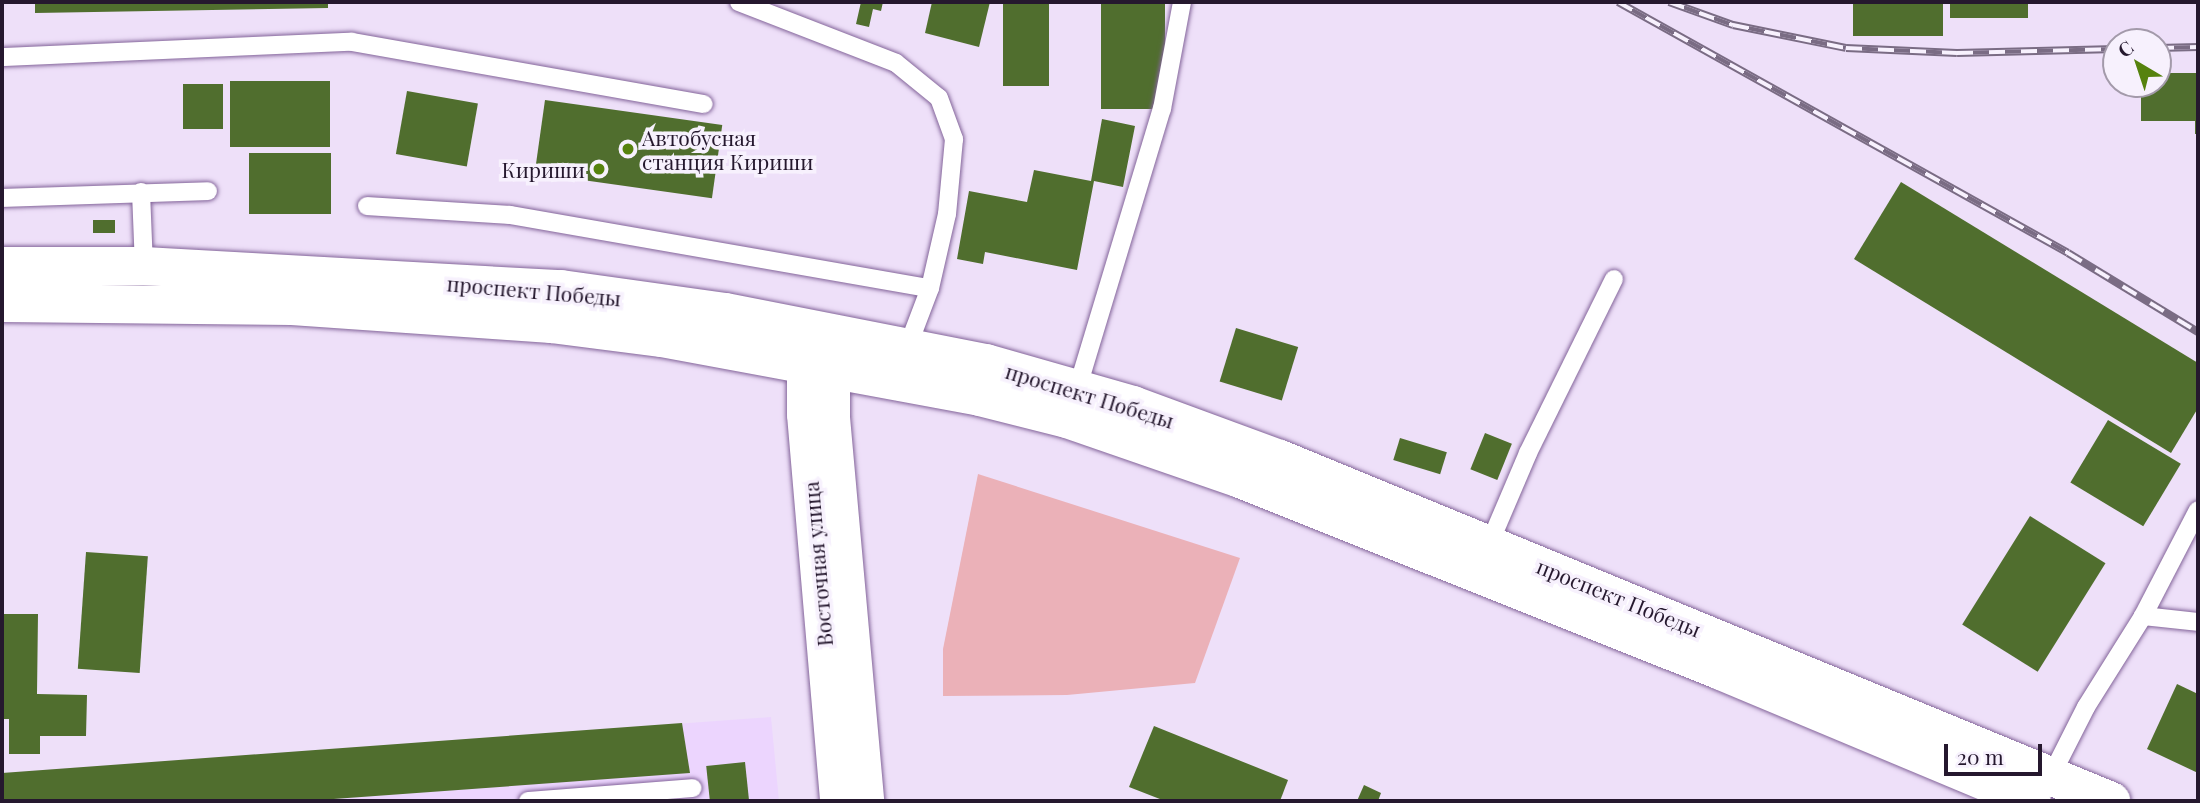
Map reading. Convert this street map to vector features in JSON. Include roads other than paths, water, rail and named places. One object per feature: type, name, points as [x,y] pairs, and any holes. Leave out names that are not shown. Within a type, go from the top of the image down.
[{"type":"main road","name":"проспект Победы","points":[[2,266],[144,266],[561,289],[814,341],[980,397],[1072,405],[1202,429],[1484,558],[2041,793],[2111,801]]},
{"type":"main road","name":"проспект Победы","points":[[2,303],[266,305],[438,315],[600,329],[908,346],[986,363],[1072,405]]},
{"type":"street","name":"Восточная улица","points":[[814,341],[804,414],[837,801]]},
{"type":"street","name":"Восточная улица","points":[[814,341],[832,417],[866,801]]},
{"type":"lane","points":[[739,2],[896,63],[939,98],[954,139],[947,214],[930,288],[908,346]]},
{"type":"lane","points":[[1072,405],[1162,109],[1182,2]]},
{"type":"lane","points":[[2,57],[352,42],[704,104]]},
{"type":"lane","points":[[2,198],[208,191]]},
{"type":"lane","points":[[141,192],[144,266]]},
{"type":"lane","points":[[367,206],[510,215],[930,288]]},
{"type":"lane","points":[[1484,558],[1528,453],[1614,279]]},
{"type":"lane","points":[[2041,793],[2086,707],[2144,616],[2198,510]]},
{"type":"lane","points":[[2144,616],[2198,622]]},
{"type":"lane","points":[[528,801],[692,788]]},
{"type":"railway","points":[[1618,2],[2068,253],[2198,332]]},
{"type":"railway","points":[[1669,2],[1733,25],[1846,48],[1957,53],[2102,49]]},
{"type":"railway","points":[[2172,48],[2198,47]]},
{"type":"place","name":"Автобусная станция Кириши","points":[[628,149]]},
{"type":"place","name":"Кириши","points":[[599,169]]}]
